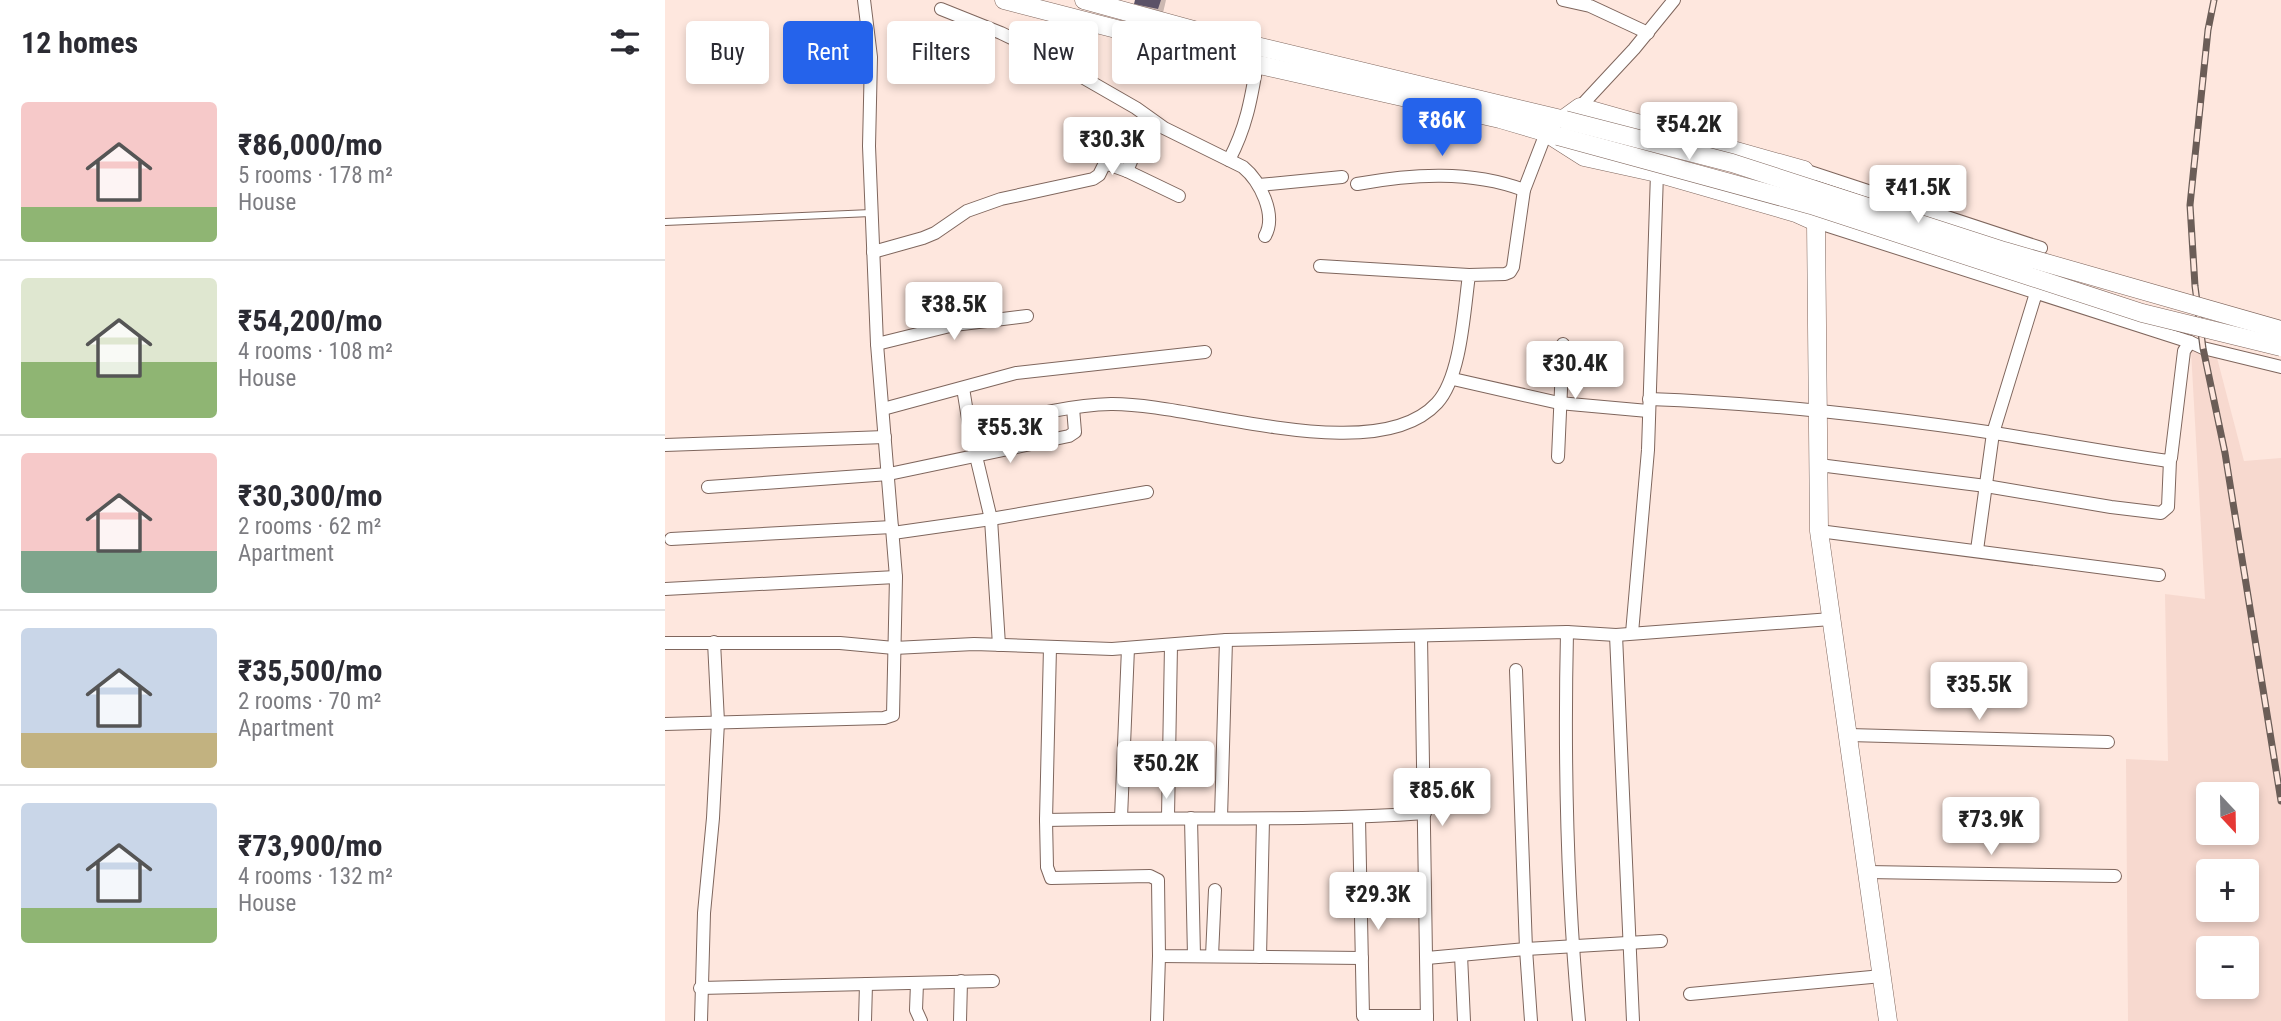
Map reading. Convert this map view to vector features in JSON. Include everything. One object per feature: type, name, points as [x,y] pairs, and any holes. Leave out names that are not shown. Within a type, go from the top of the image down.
[{"type":"main road","points":[[1004,0],[1112,27]]},
{"type":"main road","points":[[1084,0],[1558,127],[1811,205],[2142,313],[2281,347]]},
{"type":"main road","points":[[1261,65],[1500,119],[1558,127],[1732,163],[2004,251],[2281,330]]},
{"type":"main road","points":[[1558,127],[1580,107],[1804,170],[1816,222],[1819,531],[1888,1021]]},
{"type":"main road","points":[[1558,127],[1584,157],[1657,173],[1816,222]]},
{"type":"street","points":[[665,724],[889,718],[893,715],[896,577],[877,344],[869,146],[871,57],[864,0]]},
{"type":"street","points":[[1563,0],[1590,6],[1648,33]]},
{"type":"street","points":[[1580,107],[1648,33],[1674,0]]},
{"type":"street","points":[[941,9],[1030,47],[1115,95],[1188,141],[1254,175],[1269,216],[1269,227],[1265,236]]},
{"type":"street","points":[[1229,160],[1246,122],[1253,84]]},
{"type":"street","points":[[1127,171],[1149,118]]},
{"type":"street","points":[[1320,266],[1469,275],[1500,275],[1510,272],[1524,190],[1558,127]]},
{"type":"street","points":[[873,252],[923,238],[968,211],[1001,199],[1093,179],[1099,175],[1105,163],[1179,196]]},
{"type":"street","points":[[1804,170],[2041,248]]},
{"type":"street","points":[[1632,633],[1648,450],[1657,173]]},
{"type":"street","points":[[1357,184],[1402,176],[1440,175],[1499,183],[1524,190]]},
{"type":"street","points":[[1259,185],[1342,177]]},
{"type":"street","points":[[1816,222],[2203,348],[2281,367]]},
{"type":"street","points":[[970,431],[1073,408],[1112,404],[1160,408],[1298,431],[1345,434],[1382,430],[1415,418],[1437,403],[1453,379],[1469,275]]},
{"type":"street","points":[[1976,550],[1993,433],[2036,293]]},
{"type":"street","points":[[877,344],[954,326],[1027,316]]},
{"type":"street","points":[[1819,466],[1986,486],[2111,508],[2161,513],[2168,507],[2182,361],[2190,342]]},
{"type":"street","points":[[1558,457],[1563,344]]},
{"type":"street","points":[[883,410],[1028,371],[1205,352]]},
{"type":"street","points":[[1453,379],[1559,403],[1648,405],[1719,401],[1819,410],[1993,433],[2147,459],[2171,460]]},
{"type":"street","points":[[963,388],[970,431],[991,519],[999,645]]},
{"type":"street","points":[[708,487],[889,474],[1069,436],[1075,432],[1073,408]]},
{"type":"street","points":[[665,445],[885,437]]},
{"type":"street","points":[[670,539],[893,530],[991,519],[1147,492]]},
{"type":"street","points":[[1819,531],[2159,575]]},
{"type":"street","points":[[665,589],[896,577]]},
{"type":"street","points":[[665,643],[840,643],[894,648],[999,645],[1128,648],[1226,640],[1567,632],[1616,635],[1831,619]]},
{"type":"street","points":[[1567,632],[1566,706],[1572,947],[1579,1021]]},
{"type":"street","points":[[1616,635],[1633,1021]]},
{"type":"street","points":[[1359,818],[1363,1018],[1427,1019],[1421,636]]},
{"type":"street","points":[[1221,818],[1226,640]]},
{"type":"street","points":[[701,1021],[704,913],[718,722],[714,642]]},
{"type":"street","points":[[1168,817],[1171,645]]},
{"type":"street","points":[[1050,647],[1047,867],[1051,878],[1150,876],[1158,880],[1157,1021]]},
{"type":"street","points":[[1121,818],[1128,648]]},
{"type":"street","points":[[1516,670],[1531,1021]]},
{"type":"street","points":[[1849,735],[2108,742]]},
{"type":"street","points":[[1047,820],[1168,817],[1359,818],[1425,813]]},
{"type":"street","points":[[1191,818],[1194,956]]},
{"type":"street","points":[[1260,957],[1262,819]]},
{"type":"street","points":[[1867,872],[2115,876]]},
{"type":"street","points":[[1212,956],[1215,890]]},
{"type":"street","points":[[1427,958],[1661,941]]},
{"type":"street","points":[[1159,956],[1362,958]]},
{"type":"street","points":[[1461,956],[1464,1021]]},
{"type":"street","points":[[1690,994],[1882,976]]},
{"type":"street","points":[[960,1021],[961,981]]},
{"type":"street","points":[[701,988],[993,981]]},
{"type":"street","points":[[917,982],[916,1010],[921,1021]]},
{"type":"street","points":[[865,1021],[866,984]]},
{"type":"lane","points":[[665,222],[871,213]]},
{"type":"shaded area","points":[[2191,351],[2216,354],[2244,461],[2281,458],[2281,1021],[2128,1021],[2126,759],[2168,761],[2165,594],[2205,599]]},
{"type":"building","points":[[1135,0],[1161,0],[1158,9],[1134,4]]},
{"type":"railway","points":[[2214,0],[2208,30],[2190,205],[2195,286],[2203,348],[2225,453],[2281,801]]}]
